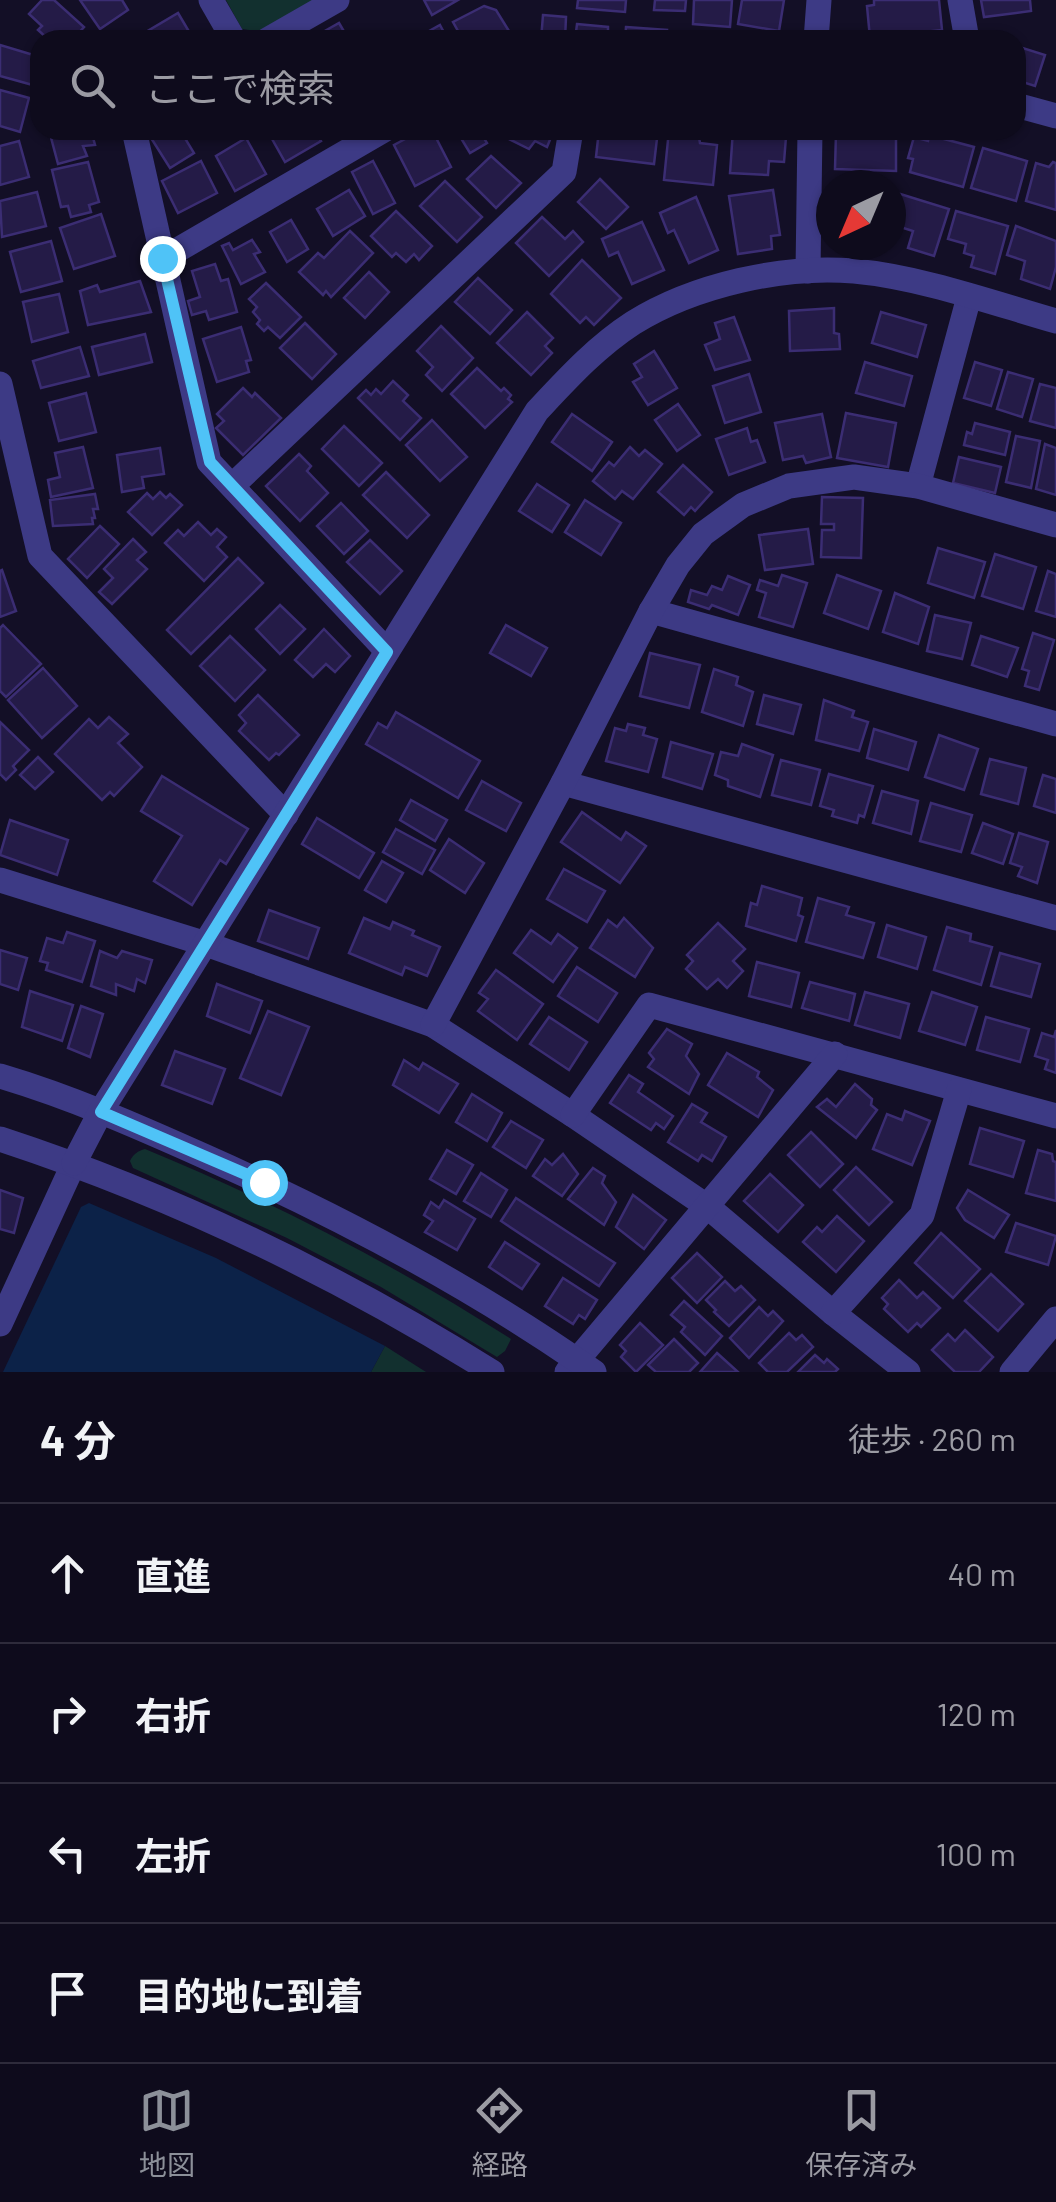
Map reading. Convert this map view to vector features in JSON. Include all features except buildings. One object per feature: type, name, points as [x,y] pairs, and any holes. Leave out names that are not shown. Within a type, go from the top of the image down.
[{"type":"street","points":[[211,0],[228,30]]},
{"type":"street","points":[[284,30],[337,0]]},
{"type":"street","points":[[817,30],[819,0]]},
{"type":"street","points":[[960,0],[965,30]]},
{"type":"street","points":[[1026,108],[1056,116]]},
{"type":"street","points":[[136,140],[210,462],[387,652]]},
{"type":"street","points":[[162,258],[367,140]]},
{"type":"street","points":[[233,485],[564,172],[569,140]]},
{"type":"street","points":[[808,271],[810,140]]},
{"type":"street","points":[[0,1324],[101,1112],[537,411],[582,362],[634,323],[684,298],[752,277],[808,271],[855,271],[910,281],[1056,321]]},
{"type":"street","points":[[918,486],[969,297]]},
{"type":"street","points":[[0,384],[40,556],[286,816]]},
{"type":"street","points":[[433,1024],[651,611],[678,564],[704,534],[744,505],[789,486],[854,478],[918,486],[1056,526]]},
{"type":"street","points":[[651,611],[1056,724]]},
{"type":"street","points":[[563,783],[1056,918]]},
{"type":"street","points":[[0,880],[206,944],[433,1024],[708,1207],[908,1372]]},
{"type":"street","points":[[573,1115],[649,1006],[1056,1116]]},
{"type":"street","points":[[0,1076],[101,1112],[264,1182],[340,1220],[427,1268],[579,1368],[835,1054]]},
{"type":"street","points":[[832,1313],[922,1214],[959,1090]]},
{"type":"street","points":[[0,1139],[164,1199],[315,1269],[492,1372]]},
{"type":"street","points":[[1012,1372],[1056,1320]]},
{"type":"green space","points":[[226,0],[317,0],[266,30],[242,29]]},
{"type":"green space","points":[[145,1149],[286,1212],[423,1285],[511,1339],[505,1351],[497,1357],[381,1287],[287,1238],[133,1168],[131,1159]]},
{"type":"green space","points":[[385,1346],[426,1372],[371,1372]]},
{"type":"water","points":[[89,1203],[216,1258],[385,1346],[371,1372],[3,1372],[81,1207]]},
{"type":"route","points":[[162,258],[210,462],[387,652],[101,1112],[264,1182]]}]
